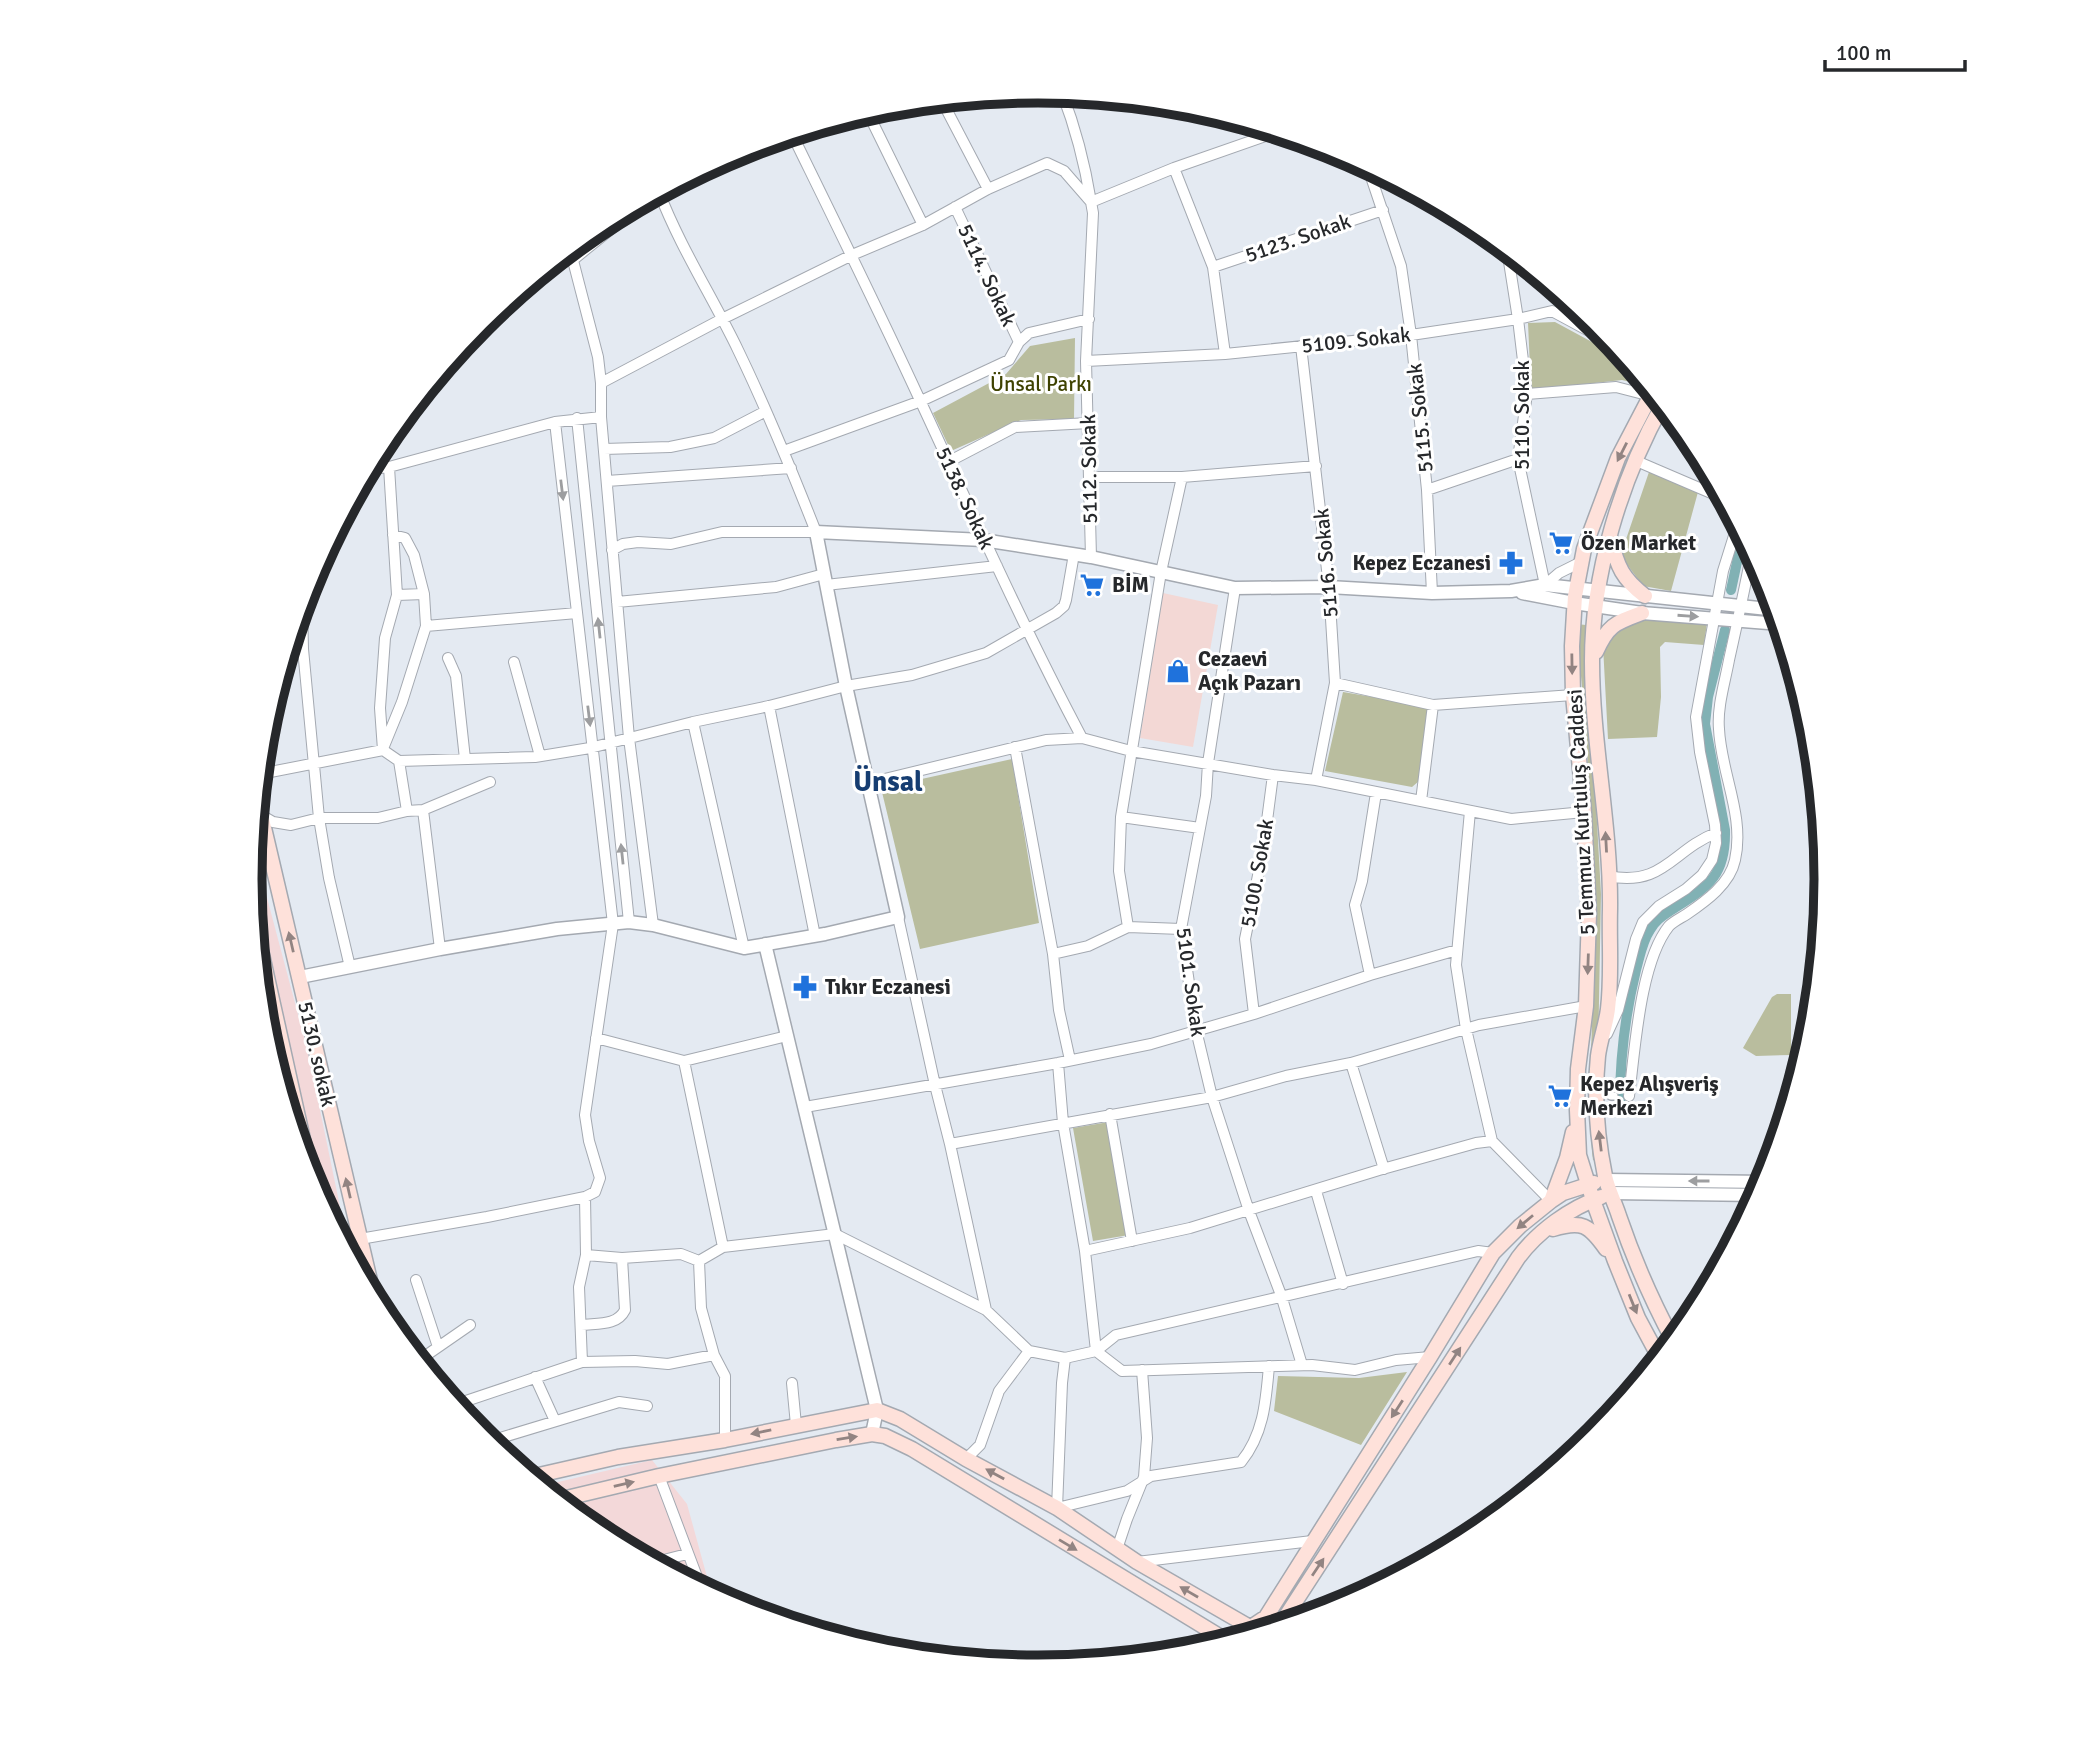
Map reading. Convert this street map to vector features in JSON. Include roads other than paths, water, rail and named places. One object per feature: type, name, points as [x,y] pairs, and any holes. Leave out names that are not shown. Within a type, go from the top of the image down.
[{"type":"main road","name":"5 Temmuz Kurtuluş Caddesi","points":[[1652,404],[1618,458],[1596,513],[1581,562],[1574,603],[1573,695],[1584,812],[1589,914],[1586,1006],[1578,1069],[1579,1154],[1615,1261],[1638,1318],[1655,1350]]},
{"type":"main road","name":"5 Temmuz Kurtuluş Caddesi","points":[[1653,406],[1627,478],[1597,590],[1592,659],[1610,903],[1608,1009],[1598,1055],[1596,1095],[1599,1133],[1609,1187],[1629,1246],[1654,1306],[1669,1332]]},
{"type":"main road","points":[[1611,537],[1619,569],[1629,584],[1645,596]]},
{"type":"main road","points":[[1592,659],[1605,633],[1619,622],[1642,614]]},
{"type":"main road","name":"5130. sokak","points":[[264,831],[367,1270]]},
{"type":"main road","points":[[273,1009],[287,1073]]},
{"type":"main road","points":[[1551,1201],[1567,1158],[1577,1110]]},
{"type":"main road","points":[[1261,1623],[1493,1254],[1520,1226],[1563,1194],[1588,1185],[1609,1187]]},
{"type":"main road","points":[[1287,1615],[1518,1258],[1542,1232],[1609,1187]]},
{"type":"main road","points":[[1542,1232],[1578,1224],[1597,1237],[1615,1261]]},
{"type":"main road","points":[[541,1474],[618,1457],[725,1440],[877,1410],[900,1419],[966,1459],[1057,1508],[1137,1562],[1253,1625]]},
{"type":"main road","points":[[569,1497],[836,1440],[872,1434],[885,1436],[912,1449],[1216,1635]]},
{"type":"street","name":"5112. Sokak","points":[[1067,104],[1086,170],[1092,207],[1086,361],[1091,557]]},
{"type":"street","points":[[947,109],[988,189]]},
{"type":"street","points":[[872,122],[923,225]]},
{"type":"street","points":[[601,383],[722,319],[852,255],[923,225],[988,189],[1047,163],[1065,171],[1092,207],[1174,168],[1263,137]]},
{"type":"street","name":"5138. Sokak","points":[[796,142],[921,401],[1042,664],[1082,738]]},
{"type":"street","points":[[1174,168],[1213,267],[1225,355]]},
{"type":"street","name":"5115. Sokak","points":[[1372,178],[1401,266],[1427,490],[1432,593]]},
{"type":"street","points":[[663,200],[766,411],[817,532],[846,686],[986,1310]]},
{"type":"street","name":"5114. Sokak","points":[[955,207],[1019,342]]},
{"type":"street","name":"5123. Sokak","points":[[1213,267],[1383,209]]},
{"type":"street","points":[[573,259],[598,358],[601,383],[601,417],[629,738],[653,925]]},
{"type":"street","name":"5110. Sokak","points":[[1509,263],[1527,394],[1518,459],[1544,582]]},
{"type":"street","name":"5109. Sokak","points":[[1086,361],[1225,355],[1411,335],[1518,319],[1552,311],[1584,328]]},
{"type":"street","points":[[783,451],[921,401],[1009,360],[1019,342],[1030,333],[1089,319]]},
{"type":"street","name":"5116. Sokak","points":[[1301,346],[1329,587],[1335,683],[1316,780]]},
{"type":"street","points":[[1527,394],[1616,387],[1643,394]]},
{"type":"street","points":[[604,450],[670,447],[714,438],[766,411]]},
{"type":"street","points":[[381,468],[555,422],[601,417]]},
{"type":"street","points":[[577,418],[629,922]]},
{"type":"street","points":[[360,1240],[585,1197],[595,1192],[600,1178],[589,1141],[585,1115],[613,924],[555,422]]},
{"type":"street","points":[[948,462],[1015,427],[1089,423]]},
{"type":"street","points":[[1427,490],[1518,459]]},
{"type":"street","points":[[1634,460],[1712,494]]},
{"type":"street","points":[[1090,477],[1182,477],[1316,466]]},
{"type":"street","points":[[383,750],[380,708],[385,638],[397,595],[389,467]]},
{"type":"street","points":[[607,481],[791,468]]},
{"type":"street","points":[[1128,928],[1119,872],[1121,817],[1161,572],[1182,477]]},
{"type":"street","points":[[612,550],[623,544],[671,544],[722,532],[817,532],[983,540],[1091,557],[1235,588],[1329,587],[1432,593],[1511,591],[1642,614],[1771,623]]},
{"type":"street","points":[[383,750],[402,702],[426,626],[424,594],[414,555],[405,538],[393,535]]},
{"type":"street","points":[[1598,1055],[1618,1010],[1643,922],[1659,906],[1702,875],[1712,860],[1716,833],[1696,717],[1723,571],[1734,535]]},
{"type":"street","points":[[270,772],[383,750],[399,761],[540,756],[592,747],[846,686],[912,675],[986,653],[1064,606],[1074,554]]},
{"type":"street","points":[[1511,591],[1544,582],[1581,562]]},
{"type":"street","points":[[617,603],[776,587],[825,579],[997,566]]},
{"type":"street","points":[[1629,1096],[1642,997],[1657,946],[1671,924],[1710,897],[1730,877],[1735,860],[1739,830],[1723,762],[1718,726],[1749,566]]},
{"type":"street","points":[[1544,582],[1766,609]]},
{"type":"street","name":"5101. Sokak","points":[[1235,588],[1208,763],[1206,796],[1181,929],[1196,1030],[1212,1097],[1249,1211],[1281,1295],[1302,1365]]},
{"type":"street","points":[[397,595],[424,594]]},
{"type":"street","points":[[426,626],[577,613]]},
{"type":"street","points":[[303,631],[319,818],[350,967]]},
{"type":"street","points":[[447,658],[456,676],[465,760]]},
{"type":"street","points":[[514,662],[540,756]]},
{"type":"street","points":[[1335,683],[1433,705],[1573,695]]},
{"type":"street","points":[[1421,801],[1433,705]]},
{"type":"street","points":[[769,706],[815,936]]},
{"type":"street","points":[[693,722],[744,948]]},
{"type":"street","points":[[868,783],[1046,740],[1082,738],[1131,751],[1316,780],[1511,819],[1584,812]]},
{"type":"street","points":[[1015,747],[1053,954],[1059,1010],[1070,1060]]},
{"type":"street","points":[[399,761],[407,811]]},
{"type":"street","name":"5100. Sokak","points":[[1254,1014],[1245,939],[1263,851],[1273,775]]},
{"type":"street","points":[[265,816],[273,822],[290,825],[319,818],[378,818],[423,810],[490,782]]},
{"type":"street","points":[[1370,975],[1355,905],[1362,881],[1376,793]]},
{"type":"street","points":[[423,810],[440,949]]},
{"type":"street","points":[[1470,811],[1456,965],[1466,1029],[1492,1141],[1551,1201]]},
{"type":"street","points":[[1121,817],[1199,828]]},
{"type":"street","points":[[1608,876],[1626,880],[1651,874],[1716,833]]},
{"type":"street","points":[[300,977],[557,929],[629,922],[653,925],[744,948],[815,936],[898,917]]},
{"type":"street","points":[[1053,954],[1088,946],[1128,928],[1181,929]]},
{"type":"street","points":[[765,944],[877,1410],[872,1434]]},
{"type":"street","points":[[804,1107],[1151,1044],[1457,950]]},
{"type":"street","points":[[950,1144],[1212,1097],[1286,1076],[1351,1063],[1466,1029],[1586,1006]]},
{"type":"street","points":[[596,1038],[684,1061],[788,1036]]},
{"type":"street","points":[[684,1061],[723,1247]]},
{"type":"street","points":[[1058,1063],[1063,1123],[1085,1251],[1096,1351],[1122,1371],[1302,1365],[1355,1370],[1396,1360],[1430,1357]]},
{"type":"street","points":[[1351,1063],[1384,1168]]},
{"type":"street","points":[[1110,1114],[1132,1241]]},
{"type":"street","points":[[1085,1251],[1190,1228],[1384,1168],[1492,1141]]},
{"type":"street","points":[[1609,1187],[1754,1182]]},
{"type":"street","points":[[1609,1187],[1748,1194]]},
{"type":"street","points":[[1316,1191],[1343,1284]]},
{"type":"street","points":[[582,1362],[579,1287],[586,1255],[585,1197]]},
{"type":"street","points":[[699,1261],[723,1247],[835,1234],[986,1310],[1029,1351],[1065,1358],[1096,1351],[1116,1335],[1478,1251],[1493,1254]]},
{"type":"street","points":[[586,1255],[622,1258],[681,1254],[699,1261]]},
{"type":"street","points":[[582,1325],[612,1322],[621,1318],[625,1310],[622,1258]]},
{"type":"street","points":[[699,1261],[701,1308],[714,1355],[725,1376],[725,1440]]},
{"type":"street","points":[[416,1280],[439,1347]]},
{"type":"street","points":[[426,1356],[470,1325]]},
{"type":"street","points":[[966,1459],[979,1445],[999,1391],[1029,1351]]},
{"type":"street","points":[[465,1401],[582,1362],[635,1361],[668,1364],[714,1355]]},
{"type":"street","points":[[1065,1358],[1057,1508],[1127,1491],[1151,1476],[1241,1462],[1251,1449],[1265,1410],[1269,1366]]},
{"type":"street","points":[[1117,1549],[1144,1477],[1147,1438],[1142,1370]]},
{"type":"street","points":[[535,1377],[555,1421]]},
{"type":"street","points":[[792,1383],[796,1425]]},
{"type":"street","points":[[500,1438],[620,1402],[647,1406]]},
{"type":"street","points":[[659,1476],[697,1577]]},
{"type":"street","points":[[1137,1562],[1312,1541]]},
{"type":"street","points":[[665,1560],[688,1554]]},
{"type":"waterway","points":[[1731,590],[1740,547]]},
{"type":"waterway","points":[[1620,1102],[1626,1019],[1645,939],[1657,921],[1713,878],[1725,846],[1725,830],[1705,724],[1708,697],[1725,630]]},
{"type":"place","name":"Özen Market","points":[[1561,543]]},
{"type":"place","name":"Kepez Eczanesi","points":[[1511,563]]},
{"type":"place","name":"BİM","points":[[1092,585]]},
{"type":"place","name":"Cezaevi Açık Pazarı","points":[[1178,671]]},
{"type":"place","name":"Tıkır Eczanesi","points":[[805,987]]},
{"type":"place","name":"Kepez Alışveriş Merkezi","points":[[1560,1096]]},
{"type":"district","name":"Ünsal","points":[[888,782]]},
{"type":"park label","name":"Ünsal Parkı","points":[[1041,384]]}]
